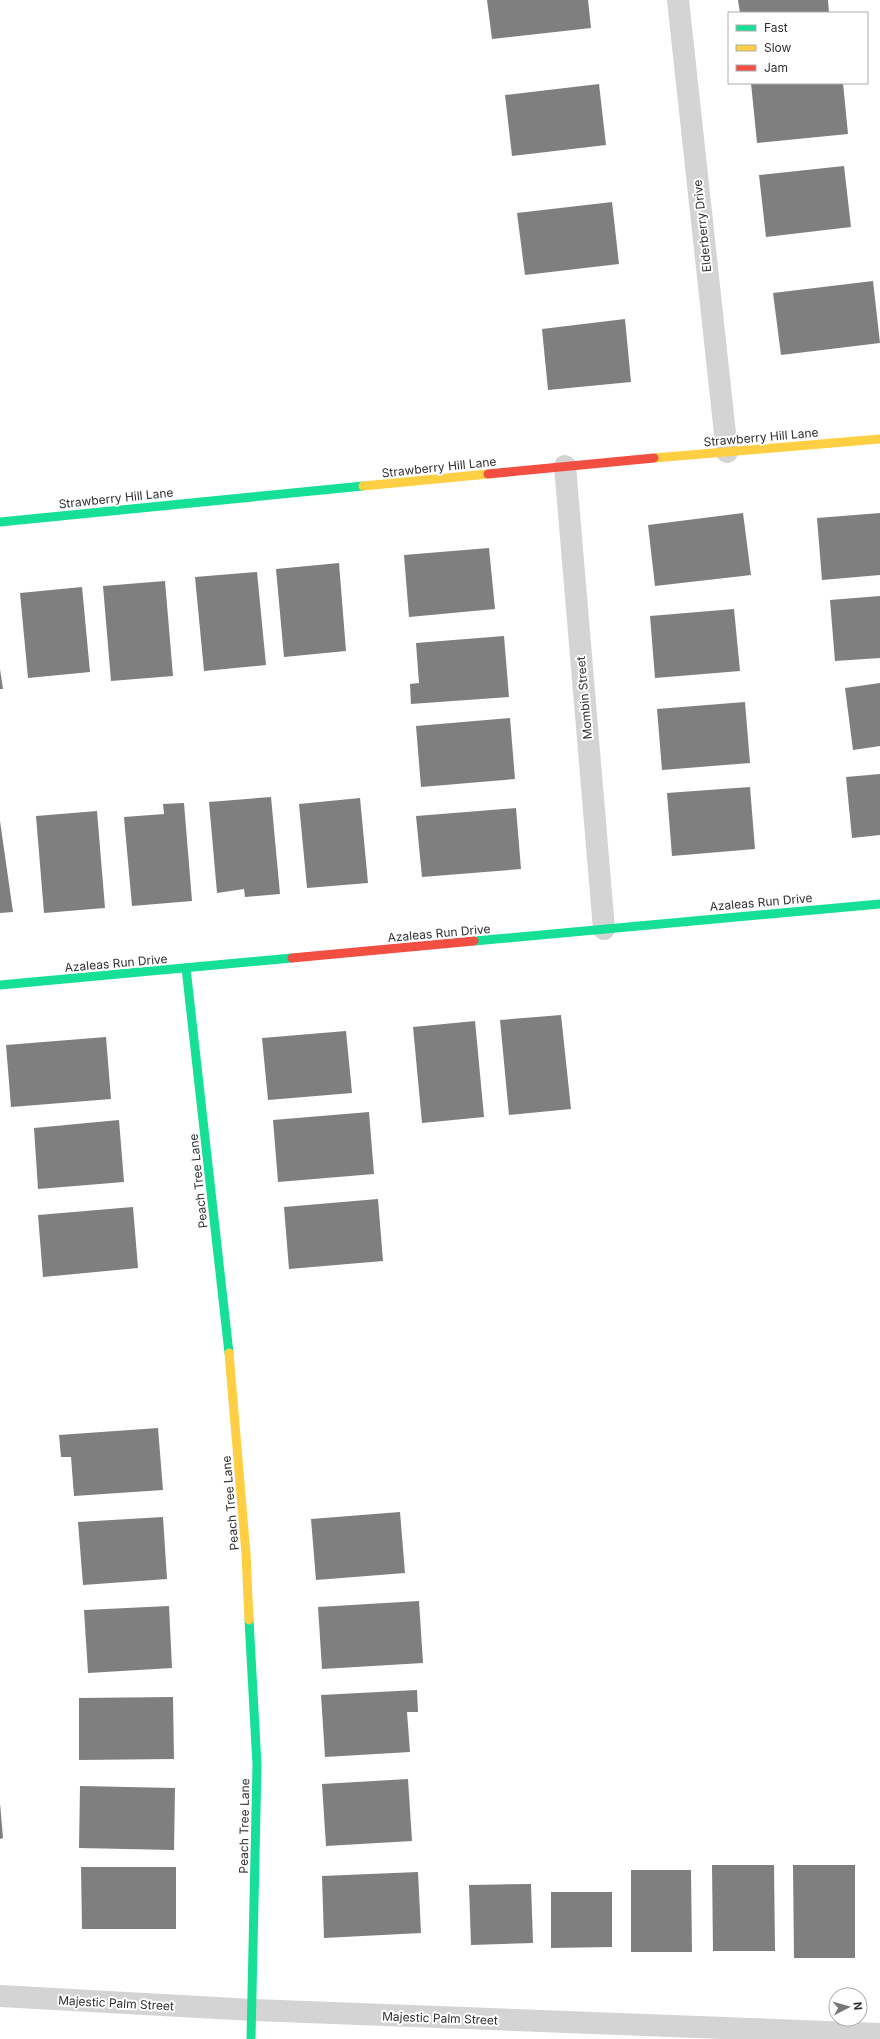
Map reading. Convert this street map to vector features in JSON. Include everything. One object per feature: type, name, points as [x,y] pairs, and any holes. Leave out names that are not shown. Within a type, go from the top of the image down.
[{"type":"street","name":"Elderberry Drive","points":[[678,0],[727,452]]},
{"type":"street","name":"Strawberry Hill Lane","points":[[0,522],[565,466],[880,439]]},
{"type":"street","name":"Mombin Street","points":[[565,466],[604,929]]},
{"type":"street","name":"Azaleas Run Drive","points":[[0,985],[880,904]]},
{"type":"street","name":"Peach Tree Lane","points":[[186,968],[230,1360],[246,1554],[258,1766],[253,2010],[251,2039]]},
{"type":"street","name":"Majestic Palm Street","points":[[0,1996],[675,2033],[880,2034]]},
{"type":"building","points":[[487,0],[588,0],[591,28],[492,39]]},
{"type":"building","points":[[738,0],[828,0],[829,12],[740,12]]},
{"type":"building","points":[[599,84],[606,145],[512,156],[505,95]]},
{"type":"building","points":[[751,84],[843,84],[848,134],[757,143]]},
{"type":"building","points":[[844,166],[851,227],[766,237],[759,175]]},
{"type":"building","points":[[612,202],[619,264],[525,275],[517,213]]},
{"type":"building","points":[[873,281],[880,343],[781,355],[773,293]]},
{"type":"building","points":[[625,319],[631,382],[548,390],[542,329]]},
{"type":"building","points":[[743,513],[751,575],[655,586],[648,525]]},
{"type":"building","points":[[880,513],[880,575],[822,580],[817,518]]},
{"type":"building","points":[[489,548],[495,609],[409,617],[404,555]]},
{"type":"building","points":[[339,563],[346,651],[284,657],[276,569]]},
{"type":"building","points":[[257,572],[266,665],[204,671],[195,577]]},
{"type":"building","points":[[165,581],[173,676],[111,681],[103,586]]},
{"type":"building","points":[[82,587],[90,672],[28,678],[20,593]]},
{"type":"building","points":[[880,596],[880,658],[835,661],[830,600]]},
{"type":"building","points":[[734,609],[740,671],[655,678],[650,616]]},
{"type":"building","points":[[504,636],[509,697],[411,704],[410,684],[419,683],[416,643]]},
{"type":"building","points":[[0,669],[3,689],[0,689]]},
{"type":"building","points":[[880,683],[880,746],[853,750],[845,688]]},
{"type":"building","points":[[745,702],[750,763],[662,770],[657,709]]},
{"type":"building","points":[[510,718],[515,779],[421,787],[416,726]]},
{"type":"building","points":[[880,774],[880,835],[852,838],[846,777]]},
{"type":"building","points":[[750,787],[755,849],[672,856],[667,793]]},
{"type":"building","points":[[271,797],[280,894],[245,897],[244,889],[217,893],[209,802]]},
{"type":"building","points":[[360,798],[368,883],[307,888],[299,804]]},
{"type":"building","points":[[184,803],[192,901],[132,906],[124,817],[164,814],[163,804]]},
{"type":"building","points":[[516,808],[521,869],[422,877],[416,816]]},
{"type":"building","points":[[97,811],[105,908],[44,913],[36,816]]},
{"type":"building","points":[[0,821],[13,912],[0,913]]},
{"type":"building","points":[[561,1015],[571,1109],[509,1115],[500,1020]]},
{"type":"building","points":[[475,1021],[484,1117],[422,1123],[413,1027]]},
{"type":"building","points":[[346,1031],[352,1093],[268,1100],[262,1038]]},
{"type":"building","points":[[106,1037],[111,1099],[11,1107],[6,1045]]},
{"type":"building","points":[[369,1112],[374,1174],[278,1182],[273,1120]]},
{"type":"building","points":[[119,1120],[124,1182],[38,1189],[34,1128]]},
{"type":"building","points":[[378,1199],[383,1261],[289,1269],[284,1207]]},
{"type":"building","points":[[133,1207],[138,1268],[43,1277],[38,1215]]},
{"type":"building","points":[[158,1428],[163,1490],[74,1496],[71,1457],[61,1457],[59,1435]]},
{"type":"building","points":[[400,1512],[405,1573],[316,1580],[311,1519]]},
{"type":"building","points":[[163,1517],[167,1579],[83,1585],[78,1522]]},
{"type":"building","points":[[419,1601],[423,1663],[322,1669],[318,1607]]},
{"type":"building","points":[[169,1606],[172,1668],[88,1673],[84,1610]]},
{"type":"building","points":[[417,1690],[418,1712],[407,1712],[410,1752],[325,1757],[321,1695]]},
{"type":"building","points":[[173,1697],[174,1759],[79,1760],[79,1698]]},
{"type":"building","points":[[408,1779],[412,1841],[326,1846],[322,1784]]},
{"type":"building","points":[[80,1786],[175,1788],[174,1850],[79,1848]]},
{"type":"building","points":[[0,1803],[3,1838],[0,1839]]},
{"type":"building","points":[[712,1865],[774,1865],[775,1951],[713,1951]]},
{"type":"building","points":[[793,1865],[855,1865],[855,1958],[794,1958]]},
{"type":"building","points":[[81,1867],[176,1867],[176,1929],[82,1929]]},
{"type":"building","points":[[631,1870],[691,1870],[692,1952],[631,1952]]},
{"type":"building","points":[[418,1872],[421,1933],[324,1938],[322,1876]]},
{"type":"building","points":[[531,1884],[533,1943],[471,1945],[469,1885]]},
{"type":"building","points":[[551,1892],[612,1892],[612,1947],[551,1948]]},
{"type":"traffic: fast","points":[[0,522],[363,486]]},
{"type":"traffic: fast","points":[[474,941],[880,904]]},
{"type":"traffic: fast","points":[[0,985],[292,958]]},
{"type":"traffic: fast","points":[[186,968],[229,1353]]},
{"type":"traffic: fast","points":[[249,1620],[257,1765],[251,2039]]},
{"type":"traffic: slow","points":[[654,458],[880,439]]},
{"type":"traffic: slow","points":[[363,486],[488,474]]},
{"type":"traffic: slow","points":[[229,1353],[246,1554],[249,1620]]},
{"type":"traffic: jam","points":[[488,474],[654,458]]},
{"type":"traffic: jam","points":[[292,958],[474,941]]}]
